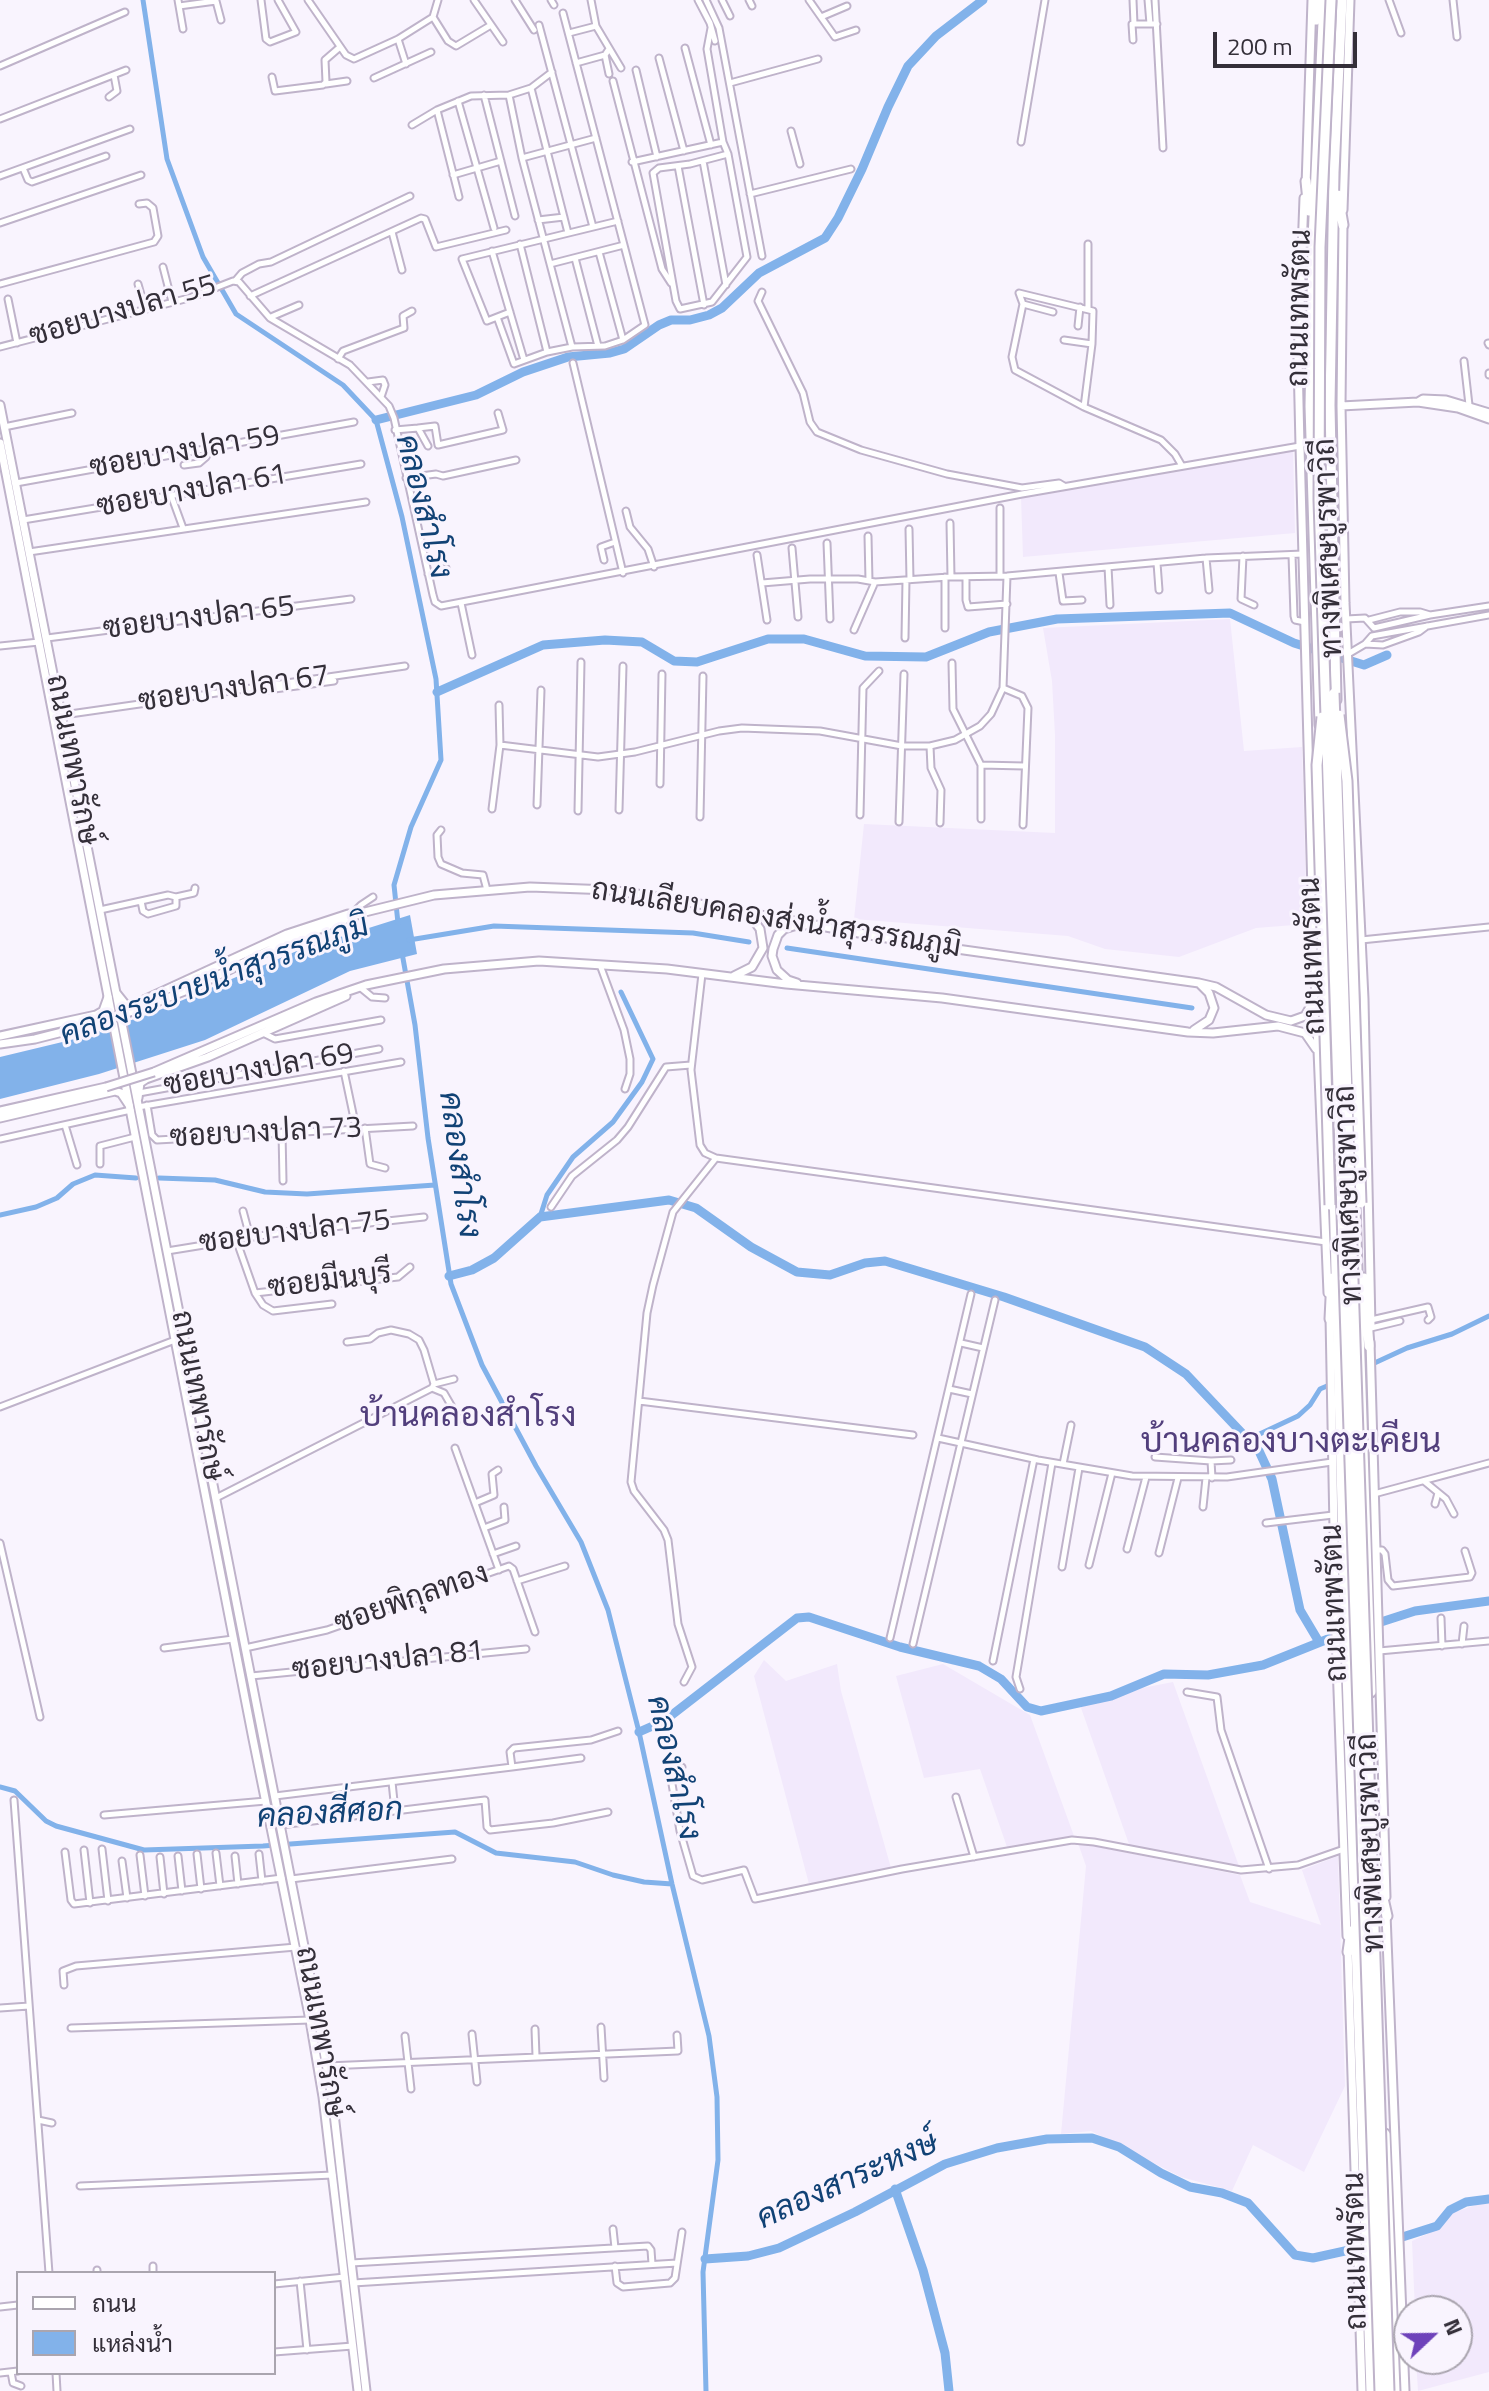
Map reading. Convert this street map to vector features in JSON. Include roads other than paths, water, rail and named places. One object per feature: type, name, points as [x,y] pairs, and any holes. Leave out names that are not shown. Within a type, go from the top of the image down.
[{"type":"highway","name":"ถนนเทพรัตน","points":[[1324,0],[1313,239],[1310,406],[1320,696],[1322,1050],[1337,1263],[1366,2391]]},
{"type":"highway","name":"ทางพิเศษบูรพาวิถี","points":[[1331,0],[1320,247],[1318,401],[1394,2391]]},
{"type":"highway","name":"ถนนเทพรัตน","points":[[1340,0],[1330,405],[1375,1863],[1394,2240],[1394,2391]]},
{"type":"highway","name":"ทางพิเศษบูรพาวิถี","points":[[1340,0],[1326,327],[1330,693],[1380,2391]]},
{"type":"highway","points":[[1334,172],[1343,225]]},
{"type":"highway","points":[[1306,181],[1313,239]]},
{"type":"highway","points":[[1330,693],[1343,731],[1347,781],[1361,1203],[1369,1346]]},
{"type":"highway","points":[[1330,693],[1317,765],[1333,1264],[1330,1319]]},
{"type":"highway","points":[[1322,1050],[1349,1048]]},
{"type":"highway","points":[[1375,1863],[1387,1916]]},
{"type":"highway","points":[[1348,1952],[1355,1894]]},
{"type":"main road","name":"ถนนเทพรัตน","points":[[1315,0],[1300,282],[1300,446],[1316,996],[1322,1050],[1336,1636],[1362,2241]]},
{"type":"main road","name":"ถนนเทพรัตน","points":[[1350,0],[1341,406],[1346,619],[1361,940],[1373,1495],[1396,2210],[1394,2240],[1405,2391]]},
{"type":"main road","points":[[1418,402],[1429,399],[1469,405],[1489,416]]},
{"type":"main road","points":[[1341,406],[1418,402],[1489,416]]},
{"type":"main road","name":"ถนนเทพารักษ์","points":[[0,405],[43,640],[63,715],[100,910],[112,994]]},
{"type":"main road","name":"ถนนเทพารักษ์","points":[[0,443],[19,521],[130,1085],[167,1251],[275,1796],[282,1855],[327,2066],[366,2391]]},
{"type":"main road","points":[[1340,784],[1353,767]]},
{"type":"main road","name":"ถนนเลียบคลองส่งน้ำสุวรรณภูมิ","points":[[0,1044],[50,1035],[139,1009],[190,989],[288,941],[360,913],[434,895],[530,887],[610,890],[732,908],[914,943],[1199,983],[1216,987],[1266,1015],[1291,1021],[1305,1016],[1316,996]]},
{"type":"main road","points":[[723,978],[748,971],[758,961],[763,948],[763,938],[755,921],[732,908]]},
{"type":"main road","points":[[0,1036],[96,1015],[103,1011],[112,994],[125,1004],[133,1005],[287,934],[360,913]]},
{"type":"main road","points":[[807,986],[788,980],[777,970],[772,956],[775,941],[784,929],[797,925],[837,928]]},
{"type":"main road","name":"ถนนเลียบคลองส่งน้ำสุวรรณภูมิ","points":[[0,1111],[106,1087],[154,1072],[316,1002],[366,986],[444,969],[539,961],[600,964],[942,998],[1188,1032],[1213,1033],[1278,1026],[1305,1033],[1322,1050]]},
{"type":"main road","points":[[1188,1032],[1205,1025],[1212,1013],[1213,1001],[1199,983]]},
{"type":"main road","points":[[137,1106],[140,1083],[146,1079],[176,1070],[366,986]]},
{"type":"main road","points":[[0,1118],[115,1091],[137,1106]]},
{"type":"main road","name":"ถนนเทพารักษ์","points":[[137,1106],[136,1137],[233,1639],[266,1801],[279,1831]]},
{"type":"main road","points":[[215,1541],[224,1538]]},
{"type":"main road","name":"ถนนเทพารักษ์","points":[[287,1879],[333,2175],[358,2391]]},
{"type":"main road","points":[[1394,2240],[1394,2391]]},
{"type":"main road","points":[[1361,2254],[1366,2391]]},
{"type":"street","points":[[183,29],[178,3],[216,0],[221,20]]},
{"type":"street","points":[[261,0],[266,39],[270,42],[296,32],[278,0]]},
{"type":"street","points":[[308,0],[346,55],[354,59],[398,39],[433,17],[438,0]]},
{"type":"street","points":[[474,0],[503,42]]},
{"type":"street","points":[[515,0],[537,28],[552,72],[593,227]]},
{"type":"street","points":[[591,0],[596,26],[621,68]]},
{"type":"street","points":[[698,0],[715,43],[708,54]]},
{"type":"street","points":[[706,0],[719,28],[762,256]]},
{"type":"street","points":[[722,0],[730,16]]},
{"type":"street","points":[[809,0],[835,37],[856,30]]},
{"type":"street","points":[[1021,142],[1045,0]]},
{"type":"street","points":[[1133,0],[1133,40]]},
{"type":"street","points":[[1148,0],[1153,24],[1163,148]]},
{"type":"street","points":[[1153,24],[1155,0]]},
{"type":"street","points":[[1389,0],[1401,33]]},
{"type":"street","points":[[1453,0],[1457,37]]},
{"type":"street","points":[[821,17],[847,6]]},
{"type":"street","points":[[0,66],[125,12]]},
{"type":"street","points":[[497,317],[514,364],[547,352],[623,340],[645,325],[563,13]]},
{"type":"street","points":[[433,17],[448,41],[456,46],[491,25]]},
{"type":"street","points":[[1134,24],[1153,24]]},
{"type":"street","points":[[569,33],[596,26]]},
{"type":"street","points":[[711,28],[708,54],[723,142],[728,154],[747,257],[712,302],[685,310],[677,307],[652,176],[657,169],[728,154]]},
{"type":"street","points":[[398,39],[406,64]]},
{"type":"street","points":[[326,84],[325,60],[340,47]]},
{"type":"street","points":[[685,48],[711,145]]},
{"type":"street","points":[[576,63],[605,55],[609,49]]},
{"type":"street","points":[[374,78],[431,52]]},
{"type":"street","points":[[605,55],[609,74]]},
{"type":"street","points":[[659,58],[684,151]]},
{"type":"street","points":[[730,83],[818,59]]},
{"type":"street","points":[[0,119],[126,70]]},
{"type":"street","points":[[636,70],[657,157]]},
{"type":"street","points":[[412,125],[437,110],[471,96],[509,95],[531,88],[552,72]]},
{"type":"street","points":[[109,97],[117,91],[114,75]]},
{"type":"street","points":[[272,77],[274,89],[278,92],[347,81]]},
{"type":"street","points":[[613,81],[662,269],[672,284]]},
{"type":"street","points":[[531,88],[568,233]]},
{"type":"street","points":[[484,95],[515,216]]},
{"type":"street","points":[[509,95],[522,158],[572,347]]},
{"type":"street","points":[[458,101],[494,228]]},
{"type":"street","points":[[437,110],[459,197]]},
{"type":"street","points":[[0,176],[130,129]]},
{"type":"street","points":[[791,131],[800,164]]},
{"type":"street","points":[[522,158],[596,138]]},
{"type":"street","points":[[632,162],[723,142]]},
{"type":"street","points":[[23,168],[32,182],[106,156]]},
{"type":"street","points":[[453,175],[501,161]]},
{"type":"street","points":[[703,161],[726,285]]},
{"type":"street","points":[[678,166],[704,305]]},
{"type":"street","points":[[750,194],[851,169]]},
{"type":"street","points":[[0,223],[141,175]]},
{"type":"street","points":[[236,280],[259,264],[271,262],[410,196]]},
{"type":"street","points":[[0,284],[154,242],[158,236],[153,208],[147,203],[139,204]]},
{"type":"street","points":[[538,220],[564,217]]},
{"type":"street","points":[[250,296],[423,218],[436,247],[506,230]]},
{"type":"street","points":[[510,312],[487,321],[462,259],[618,221]]},
{"type":"street","points":[[392,232],[402,270]]},
{"type":"street","points":[[520,244],[547,352]]},
{"type":"street","points":[[1088,244],[1088,309]]},
{"type":"street","points":[[550,264],[624,245]]},
{"type":"street","points":[[492,251],[524,360]]},
{"type":"street","points":[[599,252],[623,340]]},
{"type":"street","points":[[575,258],[598,346]]},
{"type":"street","points":[[163,267],[172,302]]},
{"type":"street","name":"ซอยบางปลา 55","points":[[0,347],[202,294],[236,280],[270,318],[350,365],[389,406],[438,605],[461,603]]},
{"type":"street","points":[[138,284],[145,309]]},
{"type":"street","points":[[762,292],[758,301],[803,393],[810,422],[817,432],[861,450],[947,474],[1022,488],[1059,483],[1065,487]]},
{"type":"street","points":[[1084,407],[1093,314],[1088,309],[1019,293],[1023,304],[1012,357],[1015,370],[1084,407],[1161,440],[1182,466]]},
{"type":"street","points":[[8,299],[17,343]]},
{"type":"street","points":[[1023,304],[1053,312]]},
{"type":"street","points":[[270,318],[299,305]]},
{"type":"street","points":[[1078,326],[1080,307]]},
{"type":"street","points":[[338,359],[343,351],[404,328],[403,316],[412,311]]},
{"type":"street","points":[[1064,340],[1092,344]]},
{"type":"street","points":[[1464,361],[1469,405]]},
{"type":"street","points":[[573,363],[623,573]]},
{"type":"street","points":[[368,382],[383,380],[385,385],[381,397]]},
{"type":"street","points":[[4,427],[72,413]]},
{"type":"street","points":[[395,430],[435,426],[438,445],[503,430],[498,413]]},
{"type":"street","name":"ซอยบางปลา 59","points":[[15,484],[354,422]]},
{"type":"street","points":[[418,428],[428,446]]},
{"type":"street","points":[[472,655],[461,603],[803,536],[1300,446]]},
{"type":"street","points":[[184,465],[202,462],[210,449]]},
{"type":"street","points":[[406,478],[443,476],[516,460]]},
{"type":"street","name":"ซอยบางปลา 61","points":[[19,521],[361,464]]},
{"type":"street","points":[[171,495],[183,528]]},
{"type":"street","points":[[28,552],[366,502]]},
{"type":"street","points":[[500,745],[580,756],[620,754],[742,728],[820,731],[902,746],[930,746],[966,736],[991,714],[1003,688],[1007,604],[1000,508]]},
{"type":"street","points":[[626,511],[630,527],[648,549],[654,567]]},
{"type":"street","points":[[945,628],[950,523]]},
{"type":"street","points":[[905,638],[909,529]]},
{"type":"street","points":[[854,630],[872,581],[868,536]]},
{"type":"street","points":[[604,560],[601,547],[615,542]]},
{"type":"street","points":[[827,543],[830,619]]},
{"type":"street","points":[[792,548],[798,617]]},
{"type":"street","points":[[762,583],[1059,573],[1206,558],[1303,554]]},
{"type":"street","points":[[757,555],[767,620]]},
{"type":"street","points":[[1292,555],[1294,616],[1296,621],[1305,622]]},
{"type":"street","points":[[1243,556],[1241,599],[1254,605]]},
{"type":"street","points":[[1206,558],[1209,590]]},
{"type":"street","points":[[1157,563],[1159,590]]},
{"type":"street","points":[[1108,567],[1110,605]]},
{"type":"street","points":[[428,574],[446,568]]},
{"type":"street","points":[[1059,573],[1063,601],[1082,600]]},
{"type":"street","points":[[966,577],[968,607],[1007,604]]},
{"type":"street","name":"ซอยบางปลา 65","points":[[0,646],[351,599]]},
{"type":"street","points":[[1374,628],[1489,606]]},
{"type":"street","points":[[1368,621],[1400,612],[1430,615]]},
{"type":"street","points":[[1372,636],[1489,615]]},
{"type":"street","points":[[1346,619],[1360,617],[1374,628]]},
{"type":"street","points":[[1365,644],[1383,645],[1419,632],[1428,625]]},
{"type":"street","points":[[1348,654],[1365,644],[1374,628]]},
{"type":"street","points":[[578,811],[581,662]]},
{"type":"street","points":[[952,663],[952,700],[981,765],[981,819]]},
{"type":"street","name":"ซอยบางปลา 67","points":[[63,715],[405,666]]},
{"type":"street","points":[[619,810],[623,666]]},
{"type":"street","points":[[860,815],[863,688],[879,671]]},
{"type":"street","points":[[660,784],[662,674]]},
{"type":"street","points":[[899,822],[904,674]]},
{"type":"street","points":[[700,817],[703,676]]},
{"type":"street","points":[[257,687],[267,690],[334,681]]},
{"type":"street","points":[[1003,688],[1022,696],[1027,703],[1023,825]]},
{"type":"street","points":[[537,805],[541,690]]},
{"type":"street","points":[[492,809],[500,745],[499,705]]},
{"type":"street","points":[[930,746],[931,768],[941,790],[940,823]]},
{"type":"street","points":[[981,765],[1024,766]]},
{"type":"street","points":[[441,830],[437,833],[436,848],[441,864],[462,873],[483,875],[487,890]]},
{"type":"street","points":[[100,910],[168,895],[176,897],[194,893],[195,888]]},
{"type":"street","points":[[141,901],[143,911],[148,914],[176,906],[176,897]]},
{"type":"street","points":[[360,913],[373,897]]},
{"type":"street","points":[[1361,940],[1489,927]]},
{"type":"street","points":[[600,964],[624,1030],[630,1059],[630,1074],[625,1089]]},
{"type":"street","points":[[702,974],[691,1065],[700,1145],[705,1153],[716,1158],[1326,1242]]},
{"type":"street","points":[[366,986],[372,997],[385,998]]},
{"type":"street","points":[[263,1033],[275,1039],[381,1020]]},
{"type":"street","name":"ซอยบางปลา 69","points":[[138,1093],[379,1049]]},
{"type":"street","points":[[0,1139],[137,1106],[401,1062]]},
{"type":"street","points":[[551,1207],[572,1176],[617,1140],[628,1127],[666,1067],[691,1065]]},
{"type":"street","points":[[344,1071],[356,1128]]},
{"type":"street","name":"ซอยบางปลา 73","points":[[137,1106],[155,1140],[413,1126]]},
{"type":"street","points":[[65,1125],[77,1165]]},
{"type":"street","points":[[365,1128],[370,1164],[385,1168]]},
{"type":"street","points":[[282,1132],[283,1181]]},
{"type":"street","points":[[100,1164],[100,1146],[136,1137]]},
{"type":"street","points":[[684,1682],[692,1667],[678,1624],[668,1540],[631,1482],[647,1313],[673,1212],[716,1158]]},
{"type":"street","points":[[243,1211],[250,1237]]},
{"type":"street","name":"ซอยบางปลา 75","points":[[167,1251],[250,1237],[424,1217]]},
{"type":"street","name":"ซอยมีนบุรี","points":[[236,1239],[255,1293],[398,1277],[410,1267]]},
{"type":"street","points":[[255,1293],[263,1305],[273,1311],[332,1304]]},
{"type":"street","points":[[890,1638],[971,1294]]},
{"type":"street","points":[[913,1644],[995,1300]]},
{"type":"street","points":[[1371,1324],[1428,1307],[1431,1317],[1428,1320]]},
{"type":"street","points":[[1371,1324],[1400,1321]]},
{"type":"street","points":[[347,1342],[370,1339],[383,1331],[416,1337],[424,1350],[433,1386],[444,1393],[459,1419],[468,1417]]},
{"type":"street","points":[[0,1407],[176,1339]]},
{"type":"street","points":[[961,1343],[983,1348]]},
{"type":"street","points":[[216,1498],[433,1386],[454,1379]]},
{"type":"street","points":[[949,1389],[972,1394]]},
{"type":"street","points":[[639,1401],[913,1435]]},
{"type":"street","points":[[1063,1464],[1071,1425]]},
{"type":"street","points":[[938,1438],[1052,1463],[1146,1477],[1209,1478],[1332,1462]]},
{"type":"street","points":[[455,1448],[499,1570]]},
{"type":"street","points":[[1155,1457],[1231,1460]]},
{"type":"street","points":[[993,1661],[1034,1459]]},
{"type":"street","points":[[1203,1507],[1211,1461]]},
{"type":"street","points":[[1020,1689],[1016,1677],[1052,1463]]},
{"type":"street","points":[[1373,1495],[1489,1463]]},
{"type":"street","points":[[1062,1567],[1079,1468]]},
{"type":"street","points":[[475,1503],[494,1495],[492,1474],[498,1470]]},
{"type":"street","points":[[1089,1565],[1112,1473]]},
{"type":"street","points":[[1127,1549],[1146,1477]]},
{"type":"street","points":[[1159,1553],[1178,1478]]},
{"type":"street","points":[[1424,1481],[1448,1502],[1454,1514]]},
{"type":"street","points":[[1435,1504],[1438,1493]]},
{"type":"street","points":[[484,1528],[505,1520],[504,1507]]},
{"type":"street","points":[[1266,1523],[1333,1515]]},
{"type":"street","points":[[0,1543],[40,1717]]},
{"type":"street","points":[[493,1554],[516,1546]]},
{"type":"street","points":[[1375,1550],[1382,1550],[1385,1554],[1387,1577],[1393,1586],[1470,1577],[1472,1573],[1465,1551]]},
{"type":"street","points":[[517,1581],[565,1566]]},
{"type":"street","name":"ซอยพิกุลทอง","points":[[245,1648],[327,1630],[511,1567],[535,1632]]},
{"type":"street","points":[[1441,1618],[1442,1646]]},
{"type":"street","points":[[1462,1644],[1464,1626]]},
{"type":"street","points":[[164,1648],[233,1639]]},
{"type":"street","points":[[1378,1651],[1489,1641]]},
{"type":"street","name":"ซอยบางปลา 81","points":[[251,1676],[526,1649]]},
{"type":"street","points":[[1187,1692],[1217,1697],[1221,1730],[1269,1869]]},
{"type":"street","points":[[512,1767],[510,1752],[514,1748],[591,1740],[618,1731]]},
{"type":"street","points":[[275,1796],[581,1758]]},
{"type":"street","points":[[682,1767],[671,1772],[672,1784],[680,1831],[693,1876],[702,1880],[744,1870],[755,1899],[1081,1840],[1234,1869],[1269,1869],[1313,1861],[1344,1849]]},
{"type":"street","points":[[392,1782],[395,1811]]},
{"type":"street","points":[[956,1797],[974,1857]]},
{"type":"street","points":[[14,1800],[49,2271]]},
{"type":"street","points":[[279,1831],[395,1811],[485,1800],[487,1827],[490,1830],[553,1823],[608,1812]]},
{"type":"street","points":[[104,1815],[266,1801]]},
{"type":"street","points":[[102,1849],[108,1901]]},
{"type":"street","points":[[84,1850],[90,1903]]},
{"type":"street","points":[[65,1852],[72,1903],[452,1859]]},
{"type":"street","points":[[216,1853],[220,1886]]},
{"type":"street","points":[[197,1854],[201,1889]]},
{"type":"street","points":[[259,1854],[262,1881]]},
{"type":"street","points":[[140,1855],[145,1896]]},
{"type":"street","points":[[178,1856],[182,1891]]},
{"type":"street","points":[[235,1856],[238,1884]]},
{"type":"street","points":[[160,1857],[164,1894]]},
{"type":"street","points":[[122,1861],[127,1898]]},
{"type":"street","points":[[64,1985],[63,1971],[76,1966],[296,1947]]},
{"type":"street","points":[[0,2008],[29,2006]]},
{"type":"street","points":[[71,2028],[310,2020]]},
{"type":"street","points":[[601,2027],[604,2078]]},
{"type":"street","points":[[535,2029],[536,2056]]},
{"type":"street","points":[[472,2034],[477,2082]]},
{"type":"street","points":[[327,2066],[678,2051],[677,2035]]},
{"type":"street","points":[[405,2036],[411,2089]]},
{"type":"street","points":[[38,2120],[52,2123]]},
{"type":"street","points":[[80,2186],[333,2175]]},
{"type":"street","points":[[613,2229],[615,2248]]},
{"type":"street","points":[[615,2266],[617,2283],[623,2287],[670,2283],[675,2278],[682,2232]]},
{"type":"street","points":[[351,2263],[648,2246],[652,2264]]},
{"type":"street","points":[[353,2283],[677,2263]]},
{"type":"street","points":[[276,2284],[345,2277]]},
{"type":"street","points":[[300,2281],[307,2350]]},
{"type":"street","points":[[276,2352],[353,2346]]},
{"type":"street","points":[[0,2373],[15,2372],[13,2383],[21,2386]]},
{"type":"water","points":[[410,915],[417,954],[350,971],[205,1040],[99,1074],[0,1099],[0,1057],[79,1038],[155,1012],[299,950]]},
{"type":"waterway","name":"คลองสำโรง","points":[[143,0],[167,159],[203,257],[236,314],[343,385],[376,420],[402,517],[436,679],[441,760],[411,827],[394,885],[398,923]]},
{"type":"waterway","points":[[376,420],[476,395],[523,372],[568,357],[624,349],[671,320],[690,320],[709,315],[722,308],[759,273],[825,238],[862,169],[908,66],[936,36],[983,0]]},
{"type":"waterway","points":[[437,692],[543,645],[605,640],[642,642],[674,661],[697,662],[768,639],[804,639],[865,656],[926,657],[989,632],[1057,619],[1230,613],[1294,643],[1364,665],[1387,655]]},
{"type":"waterway","points":[[409,940],[494,926],[693,933],[749,942]]},
{"type":"waterway","points":[[787,948],[1192,1008]]},
{"type":"waterway","name":"คลองสำโรง","points":[[402,953],[451,1284],[482,1365],[581,1542],[608,1610],[709,2036],[717,2097],[718,2160],[703,2272],[706,2391]]},
{"type":"waterway","points":[[540,1217],[547,1195],[573,1157],[613,1122],[642,1082],[653,1059],[621,992]]},
{"type":"waterway","points":[[0,1215],[36,1207],[57,1198],[73,1184],[95,1175],[136,1178]]},
{"type":"waterway","points":[[159,1178],[215,1180],[265,1192],[307,1194],[435,1185]]},
{"type":"waterway","points":[[449,1276],[472,1270],[494,1258],[540,1217],[669,1200],[696,1208],[751,1247],[797,1272],[830,1275],[865,1263],[885,1261],[1004,1297],[1145,1347],[1186,1374],[1259,1451],[1272,1479],[1300,1610],[1319,1642]]},
{"type":"waterway","points":[[1368,1366],[1407,1348],[1452,1334],[1489,1316]]},
{"type":"waterway","points":[[1249,1439],[1298,1416],[1320,1389],[1334,1383]]},
{"type":"waterway","points":[[1381,1622],[1415,1611],[1489,1601]]},
{"type":"waterway","points":[[639,1732],[664,1721],[797,1618],[809,1617],[900,1647],[979,1666],[1001,1679],[1027,1707],[1041,1711],[1111,1696],[1164,1674],[1208,1675],[1263,1665],[1333,1637]]},
{"type":"waterway","name":"คลองสี่ศอก","points":[[0,1787],[15,1791],[46,1821],[56,1826],[144,1850],[263,1846],[455,1832],[496,1853],[575,1862],[613,1875],[672,1884]]},
{"type":"waterway","name":"คลองสาระหงษ์","points":[[705,2259],[748,2256],[779,2248],[945,2164],[997,2148],[1047,2139],[1092,2138],[1119,2147],[1190,2187],[1222,2193],[1248,2203],[1295,2255],[1313,2258],[1363,2247]]},
{"type":"waterway","points":[[895,2189],[923,2270],[945,2353],[949,2391]]},
{"type":"waterway","name":"คลองสาระหงษ์","points":[[1393,2240],[1437,2226],[1450,2210],[1466,2202],[1489,2199]]},
{"type":"district","name":"บ้านคลองสำโรง","points":[[468,1418]]},
{"type":"district","name":"บ้านคลองบางตะเคียน","points":[[1291,1444]]},
{"type":"water label","name":"คลองระบายน้ำสุวรรณภูมิ","points":[[215,982]]}]
